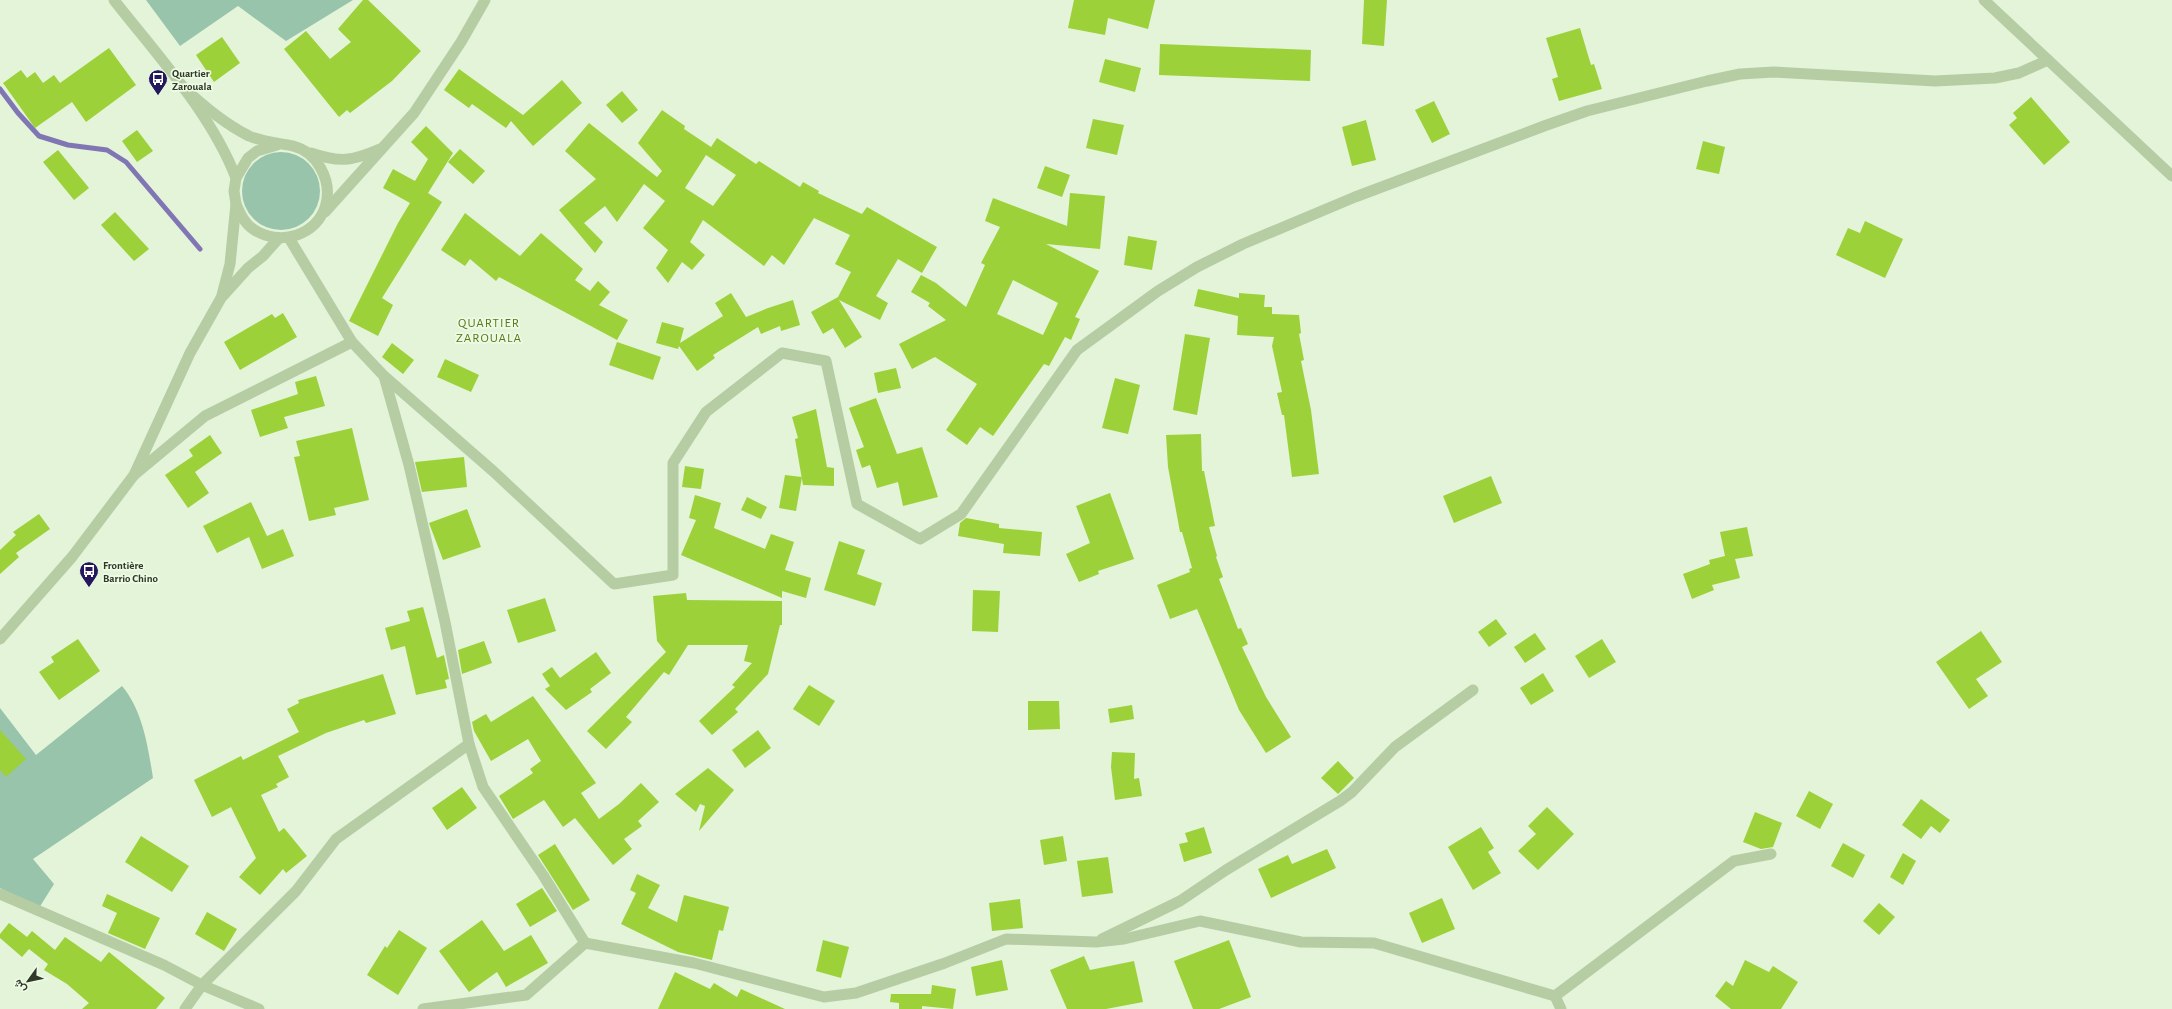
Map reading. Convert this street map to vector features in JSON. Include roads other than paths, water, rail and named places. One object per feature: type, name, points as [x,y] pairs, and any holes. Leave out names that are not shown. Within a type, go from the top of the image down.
[{"type":"street","points":[[114,0],[181,86],[216,137],[236,178]]},
{"type":"street","points":[[279,144],[268,146],[248,158],[236,178],[234,191],[236,204],[242,218],[252,228],[265,236],[284,238],[301,234],[312,226],[414,113],[461,42],[485,0]]},
{"type":"street","points":[[1984,0],[2172,176]]},
{"type":"street","points":[[284,238],[352,342],[384,376],[493,471],[614,584],[673,575],[673,463],[706,412],[782,353],[826,361],[857,504],[920,539],[961,514],[1077,350],[1158,290],[1197,267],[1256,238],[1354,197],[1551,123],[1587,111],[1707,81],[1740,74],[1774,72],[1935,80],[1996,78],[2020,73],[2048,60]]},
{"type":"street","points":[[181,86],[206,109],[226,123],[250,136],[279,144],[294,146],[328,159],[346,161],[383,148]]},
{"type":"street","points":[[294,146],[307,152],[318,162],[325,175],[328,189],[326,204],[320,217]]},
{"type":"street","points":[[221,298],[230,264],[236,204]]},
{"type":"street","points":[[0,639],[72,557],[134,475],[190,353],[221,298],[248,268],[284,238]]},
{"type":"street","points":[[134,475],[205,416],[352,342]]},
{"type":"street","points":[[384,376],[409,465],[444,614],[469,744],[484,787],[543,874],[585,943],[694,963],[824,997],[856,993],[945,963],[1006,939],[1096,942],[1132,938],[1200,921],[1301,942],[1374,943],[1555,996],[1561,1009]]},
{"type":"street","points":[[1096,942],[1180,901],[1226,870],[1340,801],[1352,792],[1395,747],[1473,690]]},
{"type":"street","points":[[185,1009],[202,985],[296,891],[336,839],[469,744]]},
{"type":"street","points":[[1555,996],[1734,861],[1771,854]]},
{"type":"street","points":[[0,894],[164,965],[202,985],[259,1009]]},
{"type":"street","points":[[423,1009],[526,995],[585,943]]},
{"type":"waterway","points":[[0,89],[18,113],[39,136],[68,145],[107,150],[126,162],[200,249]]},
{"type":"place","name":"Quartier Zarouala","points":[[158,96]]},
{"type":"place","name":"Frontière Barrio Chino","points":[[89,588]]},
{"type":"district","name":"QUARTIER ZAROUALA","points":[[489,330]]}]
